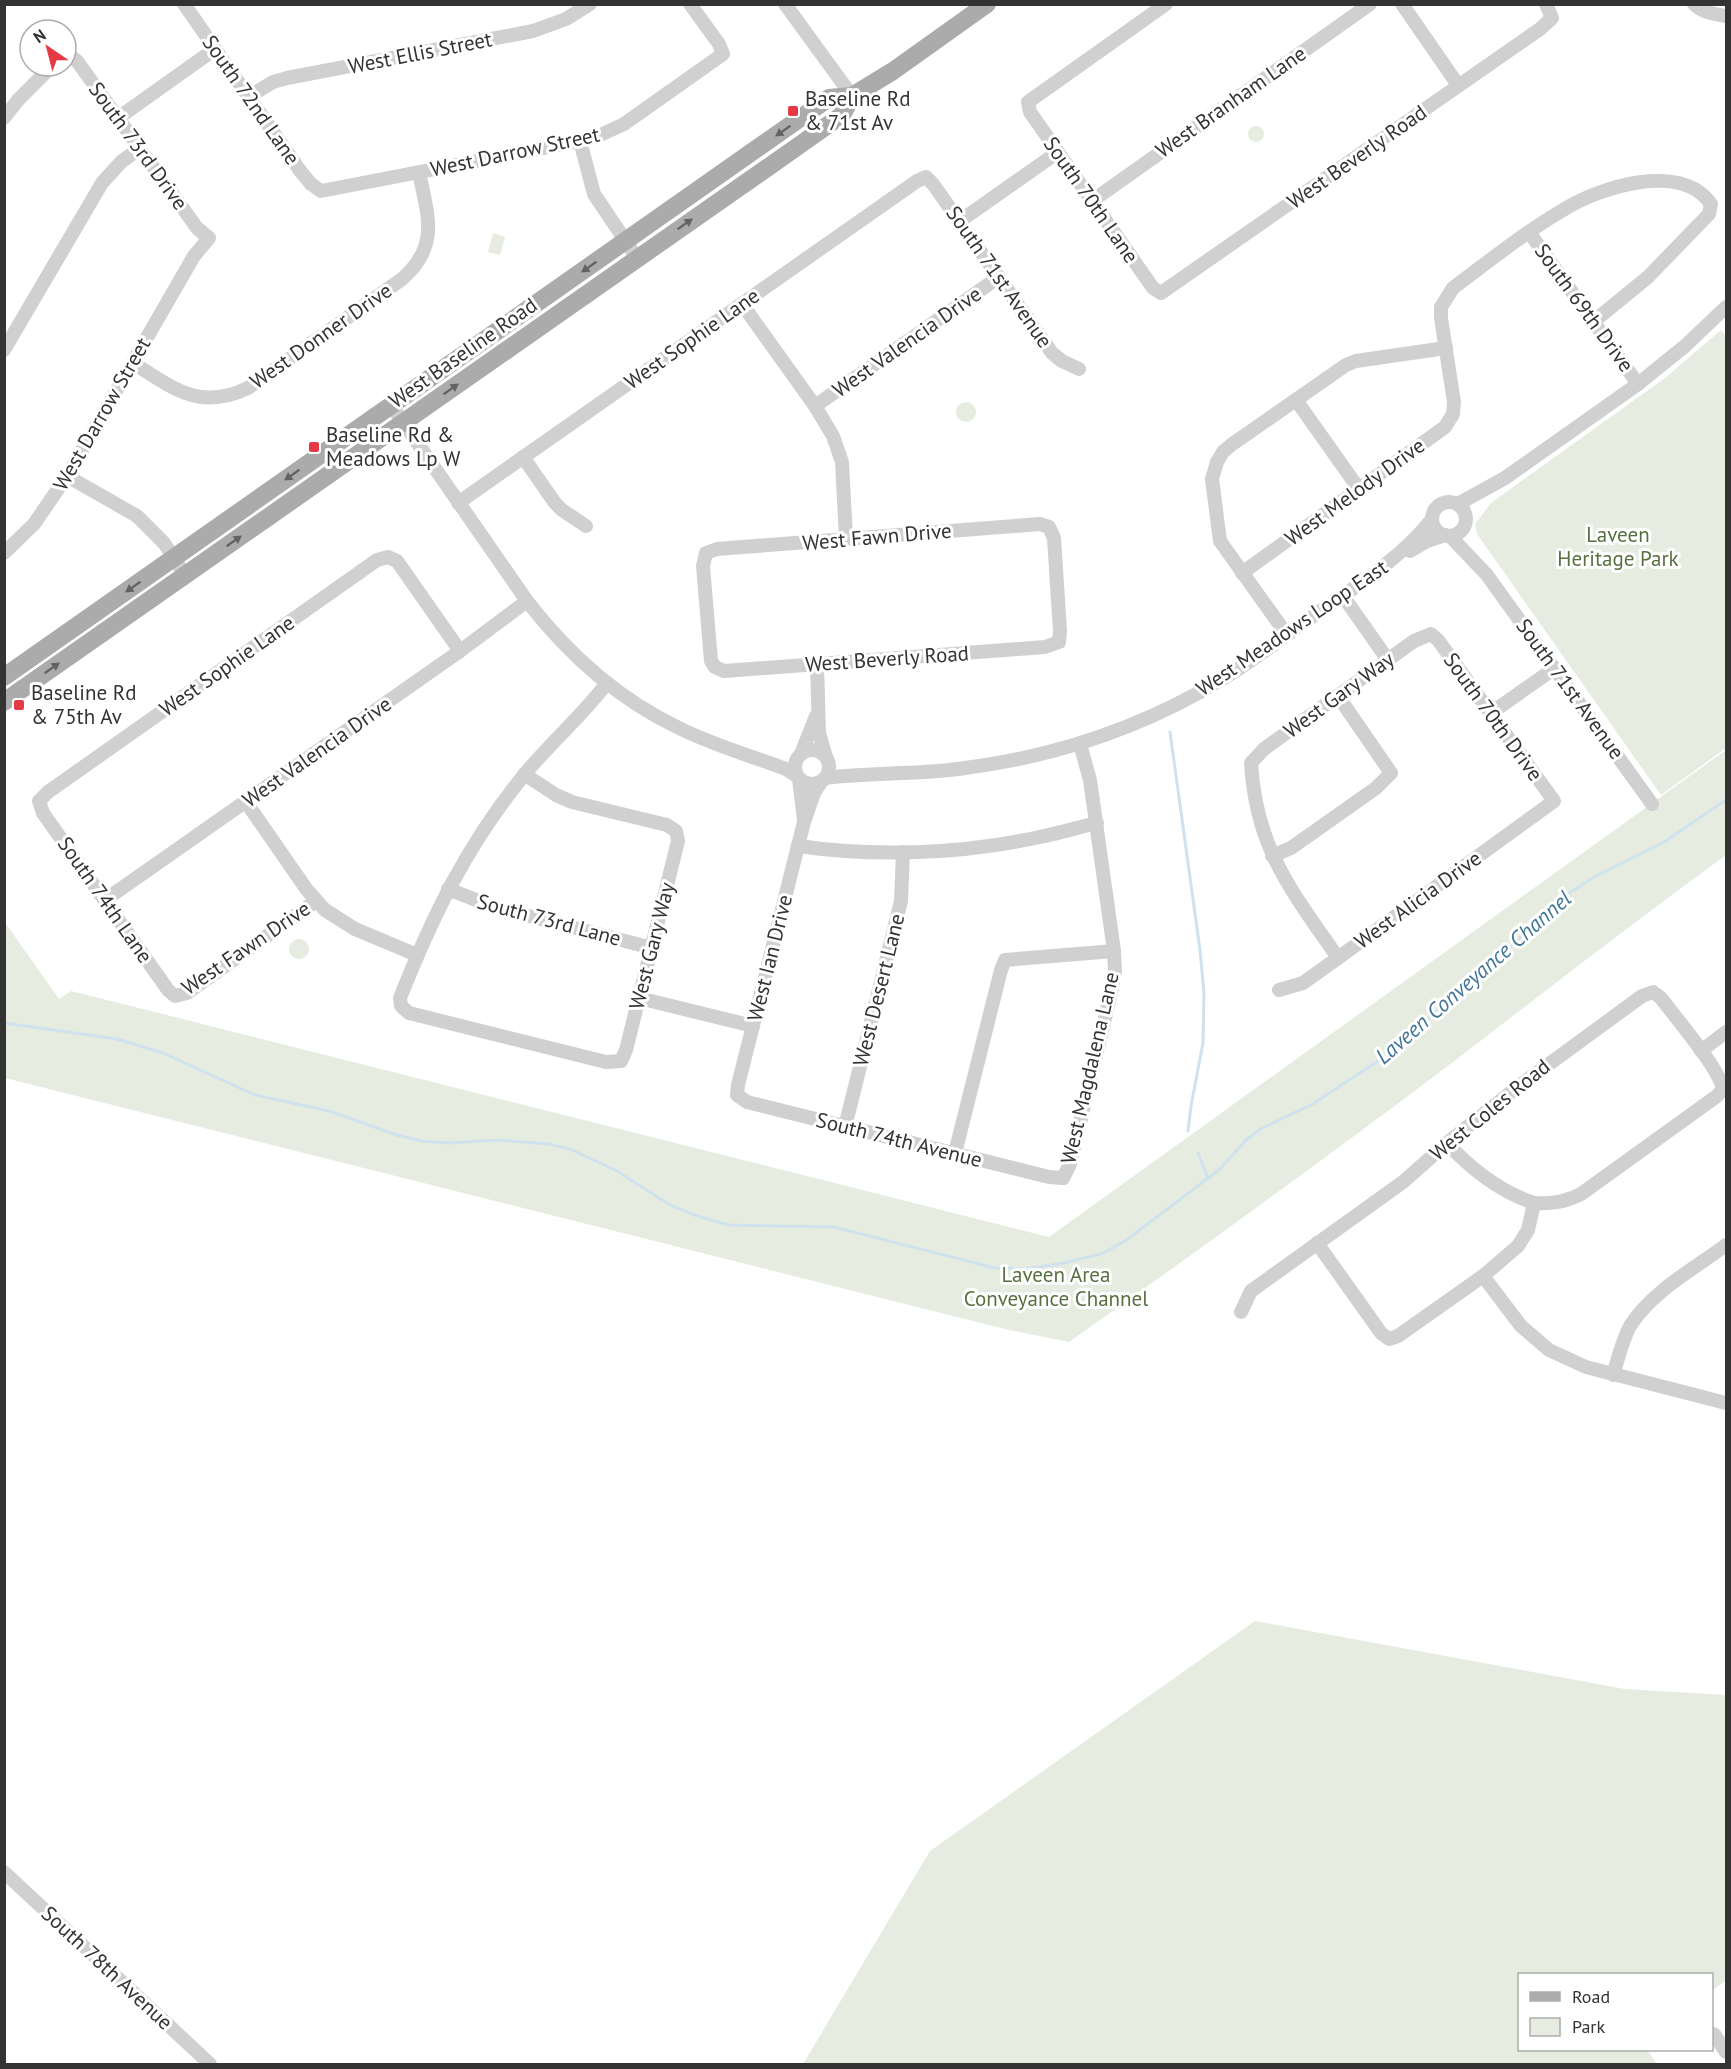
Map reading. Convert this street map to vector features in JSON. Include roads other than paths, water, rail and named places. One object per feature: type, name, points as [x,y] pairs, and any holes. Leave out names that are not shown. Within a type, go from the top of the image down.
[{"type":"main road","name":"West Baseline Road","points":[[4,677],[829,98],[852,96],[893,71],[987,4]]},
{"type":"main road","name":"West Baseline Road","points":[[4,702],[842,115],[852,96]]},
{"type":"street","name":"South 72nd Lane","points":[[184,4],[301,172],[311,184],[321,191]]},
{"type":"street","name":"West Ellis Street","points":[[248,97],[273,82],[287,78],[533,31],[566,19],[590,4]]},
{"type":"street","name":"West Darrow Street","points":[[321,191],[580,141],[598,136],[624,124],[723,54],[719,44],[690,4]]},
{"type":"street","points":[[784,4],[852,96]]},
{"type":"street","name":"West Branham Lane","points":[[1092,201],[1370,4]]},
{"type":"street","points":[[1402,4],[1458,85]]},
{"type":"street","name":"West Beverly Road","points":[[1161,294],[1540,29],[1552,18],[1546,4]]},
{"type":"street","points":[[1694,4],[1712,14],[1726,16]]},
{"type":"street","name":"South 70th Lane","points":[[1161,294],[1153,288],[1030,112],[1028,102],[1165,5]]},
{"type":"street","points":[[118,118],[215,49]]},
{"type":"street","name":"South 73rd Drive","points":[[78,62],[197,228],[209,238]]},
{"type":"street","points":[[4,118],[40,78]]},
{"type":"street","points":[[580,141],[594,194],[637,258]]},
{"type":"street","points":[[4,350],[102,183],[121,162],[140,148]]},
{"type":"street","points":[[960,221],[1058,152]]},
{"type":"street","name":"West Donner Drive","points":[[133,363],[192,396],[214,399],[248,388],[414,269],[425,250],[428,229],[419,173]]},
{"type":"street","name":"South 71st Avenue","points":[[926,177],[960,221],[1052,353],[1079,369]]},
{"type":"street","name":"West Sophie Lane","points":[[458,503],[917,181],[926,177]]},
{"type":"street","points":[[1287,635],[1221,541],[1213,487],[1213,471],[1223,452],[1346,365],[1446,348],[1441,307],[1453,288],[1564,208],[1604,192],[1662,180],[1689,185],[1705,195],[1711,204],[1709,214],[1648,277],[1593,322]]},
{"type":"street","name":"South 69th Drive","points":[[1529,232],[1638,384]]},
{"type":"street","name":"West Darrow Street","points":[[4,553],[34,524],[68,476],[194,256],[209,238]]},
{"type":"street","name":"West Valencia Drive","points":[[815,406],[999,277]]},
{"type":"street","points":[[742,304],[829,427],[842,462],[846,539]]},
{"type":"street","points":[[1458,504],[1505,478],[1638,384],[1686,346],[1726,307]]},
{"type":"street","name":"West Melody Drive","points":[[1242,573],[1445,427],[1452,414],[1454,402],[1446,348]]},
{"type":"street","points":[[1296,400],[1359,489]]},
{"type":"street","points":[[391,405],[542,621],[576,657],[607,683],[680,729],[754,756],[766,764],[786,769],[809,784],[877,773]]},
{"type":"street","points":[[523,457],[555,503],[586,526]]},
{"type":"street","points":[[68,476],[137,516],[164,543],[186,575]]},
{"type":"street","points":[[1395,558],[1408,553],[1426,541],[1460,532],[1474,507],[1505,478]]},
{"type":"street","points":[[1447,535],[1436,529],[1432,519],[1433,513],[1440,504],[1452,502],[1458,504],[1462,507],[1466,519]]},
{"type":"street","points":[[1395,558],[1432,519]]},
{"type":"street","name":"South 71st Avenue","points":[[1466,519],[1470,540],[1488,575]]},
{"type":"street","name":"West Fawn Drive","points":[[715,668],[711,661],[703,566],[706,553],[717,549],[1040,524],[1049,527],[1054,538],[1059,642]]},
{"type":"street","name":"South 71st Avenue","points":[[1447,535],[1464,549],[1488,575],[1652,804]]},
{"type":"street","name":"West Sophie Lane","points":[[39,801],[48,792],[377,560],[388,557],[397,561],[460,651]]},
{"type":"street","name":"West Meadows Loop East","points":[[877,773],[963,769],[1011,761],[1080,744],[1122,730],[1180,703],[1226,677],[1395,558]]},
{"type":"street","points":[[1343,596],[1388,660]]},
{"type":"street","name":"West Valencia Drive","points":[[105,900],[460,651],[527,601]]},
{"type":"street","name":"West Gary Way","points":[[1272,856],[1255,802],[1251,763],[1264,749],[1414,641],[1431,634]]},
{"type":"street","name":"South 70th Drive","points":[[1431,634],[1438,640],[1554,801]]},
{"type":"street","name":"West Beverly Road","points":[[715,668],[724,671],[1045,647],[1059,642]]},
{"type":"street","points":[[817,664],[821,743],[829,769],[823,780]]},
{"type":"street","points":[[1491,713],[1555,668]]},
{"type":"street","points":[[246,802],[316,901],[339,921],[417,955],[448,889],[481,833],[524,774],[607,683]]},
{"type":"street","points":[[1338,696],[1391,773],[1376,788],[1300,842],[1272,856],[1282,877],[1338,958]]},
{"type":"street","points":[[798,778],[795,766],[818,712]]},
{"type":"street","name":"West Magdalena Lane","points":[[1063,1178],[1070,1164],[1105,1024],[1115,971],[1097,823],[1090,780],[1080,744]]},
{"type":"street","points":[[754,756],[786,758],[806,751],[817,751],[826,759],[844,767],[877,773]]},
{"type":"street","name":"West Gary Way","points":[[417,955],[400,998],[401,1006],[409,1013],[595,1060],[621,1061],[626,1050],[678,841],[676,831],[667,825],[572,802],[556,795],[524,774]]},
{"type":"street","name":"West Ian Drive","points":[[798,778],[804,822]]},
{"type":"street","name":"West Ian Drive","points":[[737,1095],[804,822],[814,793],[823,780]]},
{"type":"street","name":"South 74th Lane","points":[[39,801],[43,813],[168,990],[175,996]]},
{"type":"street","name":"West Alicia Drive","points":[[1279,990],[1303,983],[1554,801]]},
{"type":"street","points":[[798,846],[903,852],[979,847],[1034,839],[1097,823]]},
{"type":"street","name":"West Desert Lane","points":[[845,1126],[901,901],[903,852]]},
{"type":"street","name":"South 73rd Lane","points":[[448,889],[494,907],[652,948]]},
{"type":"street","name":"West Fawn Drive","points":[[175,996],[187,993],[316,901]]},
{"type":"street","points":[[955,1154],[1005,960],[1015,957],[1114,951]]},
{"type":"street","name":"West Coles Road","points":[[1241,1312],[1251,1291],[1403,1182],[1447,1143],[1569,1048],[1642,996],[1653,992],[1661,998],[1701,1051],[1723,1089],[1717,1096],[1581,1194],[1567,1201],[1551,1204],[1534,1203]]},
{"type":"street","points":[[639,998],[753,1026]]},
{"type":"street","points":[[1701,1051],[1726,1032]]},
{"type":"street","name":"South 74th Avenue","points":[[737,1095],[747,1102],[1049,1177],[1063,1178]]},
{"type":"street","points":[[1317,1244],[1382,1333],[1389,1339],[1398,1336],[1482,1276],[1518,1246],[1528,1230],[1534,1203],[1518,1197],[1474,1169],[1447,1143]]},
{"type":"street","points":[[1613,1375],[1630,1328],[1643,1308],[1658,1294],[1726,1245]]},
{"type":"street","points":[[1482,1276],[1512,1316],[1536,1340],[1566,1359],[1613,1375],[1726,1403]]},
{"type":"street","name":"South 78th Avenue","points":[[4,1872],[210,2064]]},
{"type":"street","points":[[1714,2034],[1726,2052]]},
{"type":"waterway","points":[[1170,732],[1204,993],[1203,1043],[1188,1131]]},
{"type":"waterway","name":"Laveen Conveyance Channel","points":[[4,1023],[117,1039],[163,1053],[255,1095],[329,1111],[397,1135],[422,1141],[449,1143],[498,1140],[548,1144],[570,1149],[617,1171],[670,1205],[729,1225],[834,1227],[995,1268],[1025,1269],[1101,1254],[1125,1241],[1219,1170],[1247,1139],[1262,1128],[1311,1105],[1395,1050],[1565,896],[1594,877],[1664,842],[1726,800]]},
{"type":"waterway","points":[[1198,1153],[1208,1178]]},
{"type":"place","name":"Baseline Rd & 71st Av","points":[[793,111]]},
{"type":"place","name":"Baseline Rd & Meadows Lp W","points":[[314,447]]},
{"type":"place","name":"Baseline Rd & 75th Av","points":[[19,705]]},
{"type":"park label","name":"Laveen Heritage Park","points":[[1618,547]]},
{"type":"park label","name":"Laveen Area Conveyance Channel","points":[[1056,1287]]}]
